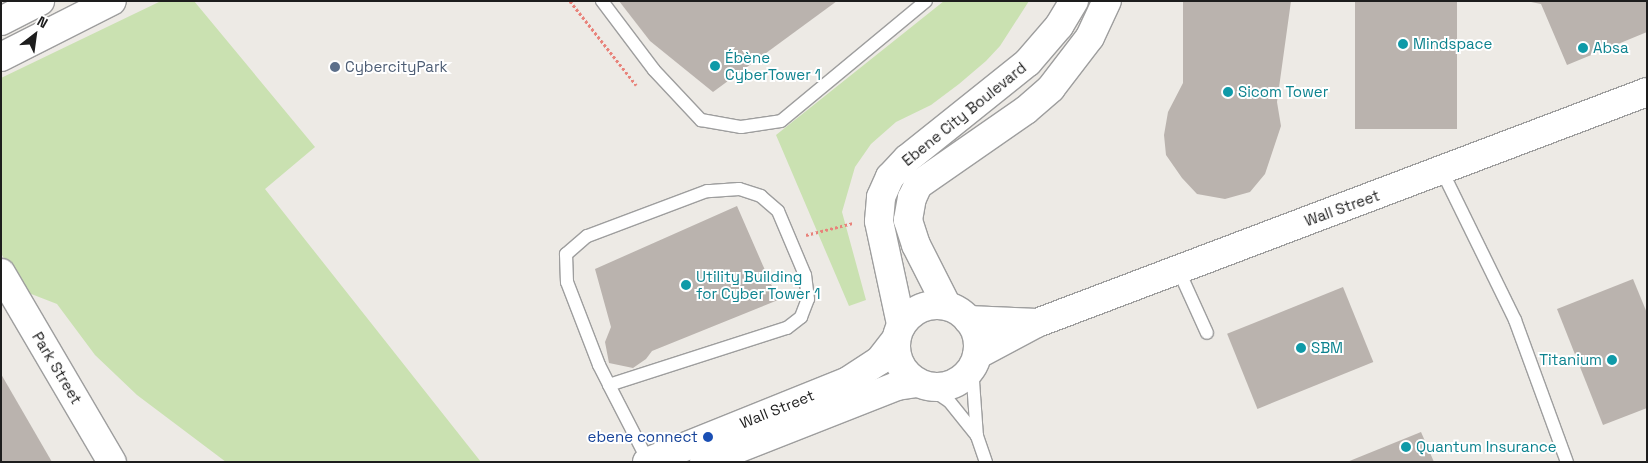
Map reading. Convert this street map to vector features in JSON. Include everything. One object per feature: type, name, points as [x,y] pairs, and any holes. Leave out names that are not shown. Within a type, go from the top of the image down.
[{"type":"street","points":[[1,21],[40,1]]},
{"type":"street","points":[[1,57],[112,1]]},
{"type":"street","name":"Ebene City Boulevard","points":[[899,331],[879,221],[881,197],[890,177],[907,158],[1028,62],[1059,26],[1074,1]]},
{"type":"street","name":"Ebene City Boulevard","points":[[958,313],[916,245],[908,220],[912,198],[918,185],[1026,110],[1051,88],[1090,36],[1107,1]]},
{"type":"street","name":"Wall Street","points":[[975,361],[1036,323],[1647,92]]},
{"type":"street","name":"Park Street","points":[[1,273],[112,462]]},
{"type":"street","points":[[704,462],[897,386],[922,385],[941,388],[962,379],[975,361],[976,336],[958,313],[934,305],[922,308],[899,331],[895,352],[900,365],[908,376],[922,385]]},
{"type":"street","name":"Wall Street","points":[[958,313],[1036,323]]},
{"type":"street","name":"Wall Street","points":[[647,462],[848,381],[879,361],[899,331]]},
{"type":"lane","points":[[602,1],[654,70],[701,120],[742,127],[781,121],[926,1]]},
{"type":"lane","points":[[1442,171],[1514,320],[1566,462]]},
{"type":"lane","points":[[609,385],[787,328],[801,317],[808,299],[805,275],[778,211],[761,196],[739,189],[707,191],[587,236],[566,254],[566,282],[609,385],[647,462]]},
{"type":"lane","points":[[1178,269],[1207,333]]},
{"type":"lane","points":[[975,361],[977,436],[986,462]]},
{"type":"lane","points":[[922,385],[949,401],[977,436]]},
{"type":"path","points":[[570,1],[636,85]]},
{"type":"path","points":[[791,241],[810,233],[855,222],[879,221]]},
{"type":"green space","points":[[161,1],[194,1],[315,147],[265,189],[481,462],[226,462],[137,395],[95,355],[57,304],[21,290],[1,253],[1,78]]},
{"type":"green space","points":[[944,1],[1029,1],[1000,46],[986,61],[931,105],[896,122],[871,144],[855,167],[842,212],[866,300],[849,306],[776,135]]},
{"type":"building","name":"Ébène CyberTower 1","points":[[619,1],[837,1],[713,92],[650,41]]},
{"type":"building","name":"Sicom Tower","points":[[1183,1],[1291,1],[1277,102],[1281,126],[1265,174],[1250,192],[1225,199],[1197,194],[1182,178],[1166,155],[1164,135],[1168,112],[1183,83]]},
{"type":"building","name":"Mindspace","points":[[1355,1],[1457,1],[1457,129],[1355,129]]},
{"type":"building","name":"Absa","points":[[1526,1],[1647,1],[1647,32],[1567,65],[1541,4]]},
{"type":"building","name":"Utility Building for Cyber Tower 1","points":[[737,206],[778,300],[652,351],[646,359],[633,368],[609,363],[605,342],[611,327],[595,269]]},
{"type":"building","name":"Titanium","points":[[1633,279],[1647,313],[1647,408],[1603,425],[1557,309]]},
{"type":"building","name":"SBM","points":[[1343,287],[1373,362],[1257,409],[1227,334]]},
{"type":"building","points":[[1,374],[52,462],[1,462]]},
{"type":"building","name":"Quantum Insurance","points":[[1421,432],[1434,462],[1347,462]]},
{"type":"place","name":"Mindspace","points":[[1403,44]]},
{"type":"place","name":"Absa","points":[[1583,48]]},
{"type":"place","name":"Ébène CyberTower 1","points":[[715,66]]},
{"type":"place","name":"CybercityPark","points":[[335,67]]},
{"type":"place","name":"Sicom Tower","points":[[1228,92]]},
{"type":"place","name":"Utility Building for Cyber Tower 1","points":[[686,285]]},
{"type":"place","name":"SBM","points":[[1301,348]]},
{"type":"place","name":"Titanium","points":[[1612,360]]},
{"type":"place","name":"ebene connect","points":[[708,437]]},
{"type":"place","name":"Quantum Insurance","points":[[1406,447]]}]
